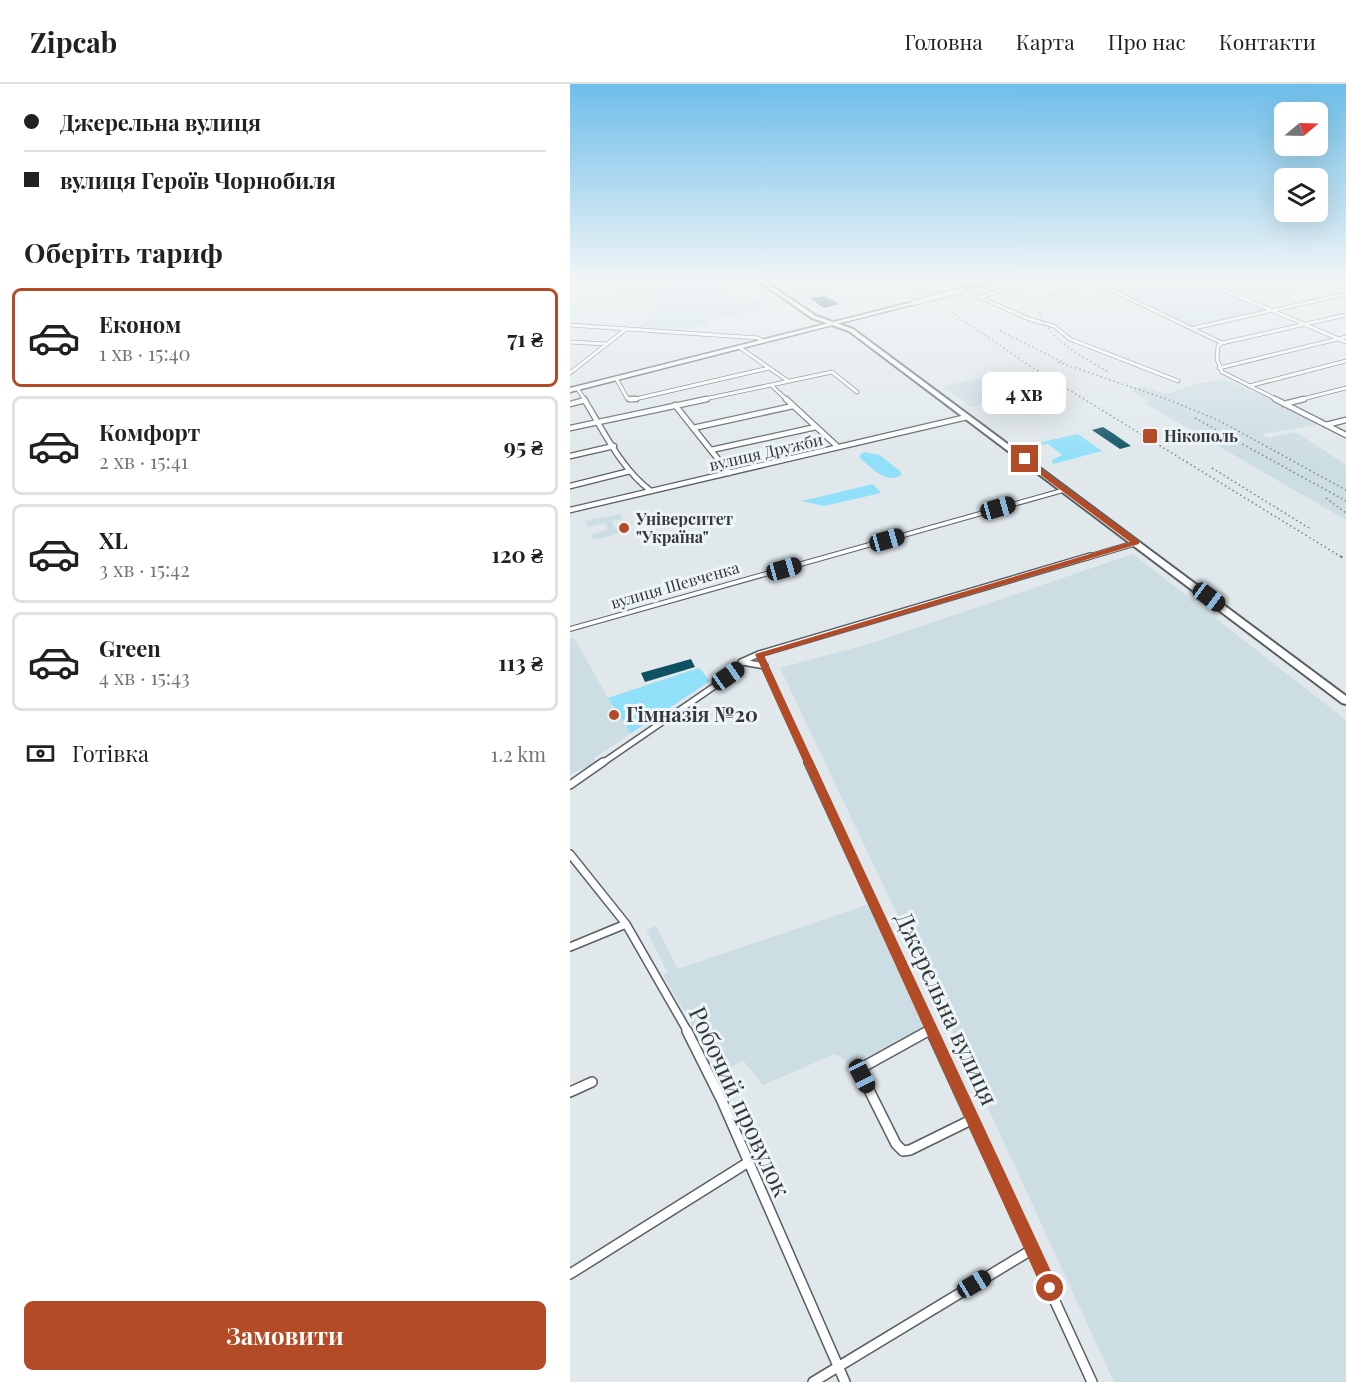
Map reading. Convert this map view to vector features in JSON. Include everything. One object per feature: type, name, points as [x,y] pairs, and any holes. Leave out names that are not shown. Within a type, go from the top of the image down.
[{"type":"main road","points":[[570,390],[739,347],[758,340]]},
{"type":"main road","points":[[570,385],[758,340]]},
{"type":"main road","points":[[864,340],[1346,701]]},
{"type":"street","points":[[570,373],[612,340]]},
{"type":"street","points":[[1071,340],[1179,381]]},
{"type":"street","points":[[1214,340],[1222,344]]},
{"type":"street","points":[[1240,340],[1218,346],[1216,355],[1222,372],[1346,435]]},
{"type":"street","points":[[1219,368],[1337,340]]},
{"type":"street","points":[[570,342],[607,344]]},
{"type":"street","points":[[739,347],[788,381]]},
{"type":"street","points":[[1249,386],[1346,361]]},
{"type":"street","points":[[616,378],[627,398],[631,400],[769,368]]},
{"type":"street","points":[[570,428],[832,372],[857,392]]},
{"type":"street","points":[[771,385],[838,447]]},
{"type":"street","points":[[577,388],[630,471],[642,487],[651,491]]},
{"type":"street","points":[[1284,404],[1346,388]]},
{"type":"street","points":[[570,404],[585,400]]},
{"type":"street","points":[[675,405],[729,473]]},
{"type":"street","points":[[693,428],[793,406]]},
{"type":"street","name":"вулиця Дружби","points":[[570,510],[967,417]]},
{"type":"street","points":[[1326,425],[1346,420]]},
{"type":"street","points":[[711,450],[816,427]]},
{"type":"street","points":[[570,456],[614,446]]},
{"type":"street","points":[[570,486],[630,471]]},
{"type":"street","name":"вулиця Шевченка","points":[[570,629],[1065,489]]},
{"type":"street","points":[[570,785],[738,669],[741,662],[759,654],[1136,543]]},
{"type":"street","name":"Джерельна вулиця","points":[[759,654],[1092,1382]]},
{"type":"street","points":[[741,662],[765,666]]},
{"type":"street","name":"Робочий провулок","points":[[570,854],[626,924],[691,1038],[722,1101],[747,1163],[845,1382]]},
{"type":"street","points":[[570,947],[626,924]]},
{"type":"street","points":[[931,1029],[863,1067],[862,1076],[896,1144],[903,1151],[910,1150],[973,1119]]},
{"type":"street","points":[[570,1092],[592,1082]]},
{"type":"street","points":[[570,1274],[747,1163]]},
{"type":"street","points":[[813,1382],[1033,1249]]},
{"type":"shaded area","points":[[989,377],[1019,396],[971,407],[943,386]]},
{"type":"shaded area","points":[[1225,379],[1312,419],[1318,425],[1261,434],[1268,438],[1296,432],[1346,465],[1346,520],[1146,404],[1148,401],[1131,391],[1143,386],[1166,394],[1196,384]]},
{"type":"shaded area","points":[[1078,434],[1102,451],[1053,464],[1052,460],[1062,455],[1048,444],[1028,445]]},
{"type":"shaded area","points":[[864,452],[880,455],[901,472],[901,475],[890,478],[880,474],[861,459],[859,456]]},
{"type":"shaded area","points":[[873,484],[881,493],[824,506],[802,501]]},
{"type":"shaded area","name":"Університет \"Україна\"","points":[[620,514],[623,519],[612,521],[615,528],[627,526],[630,531],[593,540],[591,534],[608,530],[605,523],[588,527],[585,521]]},
{"type":"shaded area","points":[[1133,554],[1346,720],[1346,1382],[1114,1382],[955,1036],[780,668],[869,644]]},
{"type":"shaded area","name":"Гімназія №20","points":[[574,638],[608,698],[699,668],[710,681],[594,758],[597,764],[570,774],[570,639]]},
{"type":"shaded area","points":[[699,668],[710,681],[631,733],[608,698]]},
{"type":"shaded area","points":[[872,903],[927,1028],[851,1071],[845,1060],[835,1054],[763,1085],[743,1060],[720,1073],[663,975],[668,973],[646,930],[656,926],[678,969]]},
{"type":"building","points":[[1103,427],[1131,446],[1120,449],[1092,430]]},
{"type":"building","points":[[691,659],[695,667],[645,682],[641,673]]},
{"type":"railway","points":[[991,340],[1030,366],[1343,558]]},
{"type":"railway","points":[[1017,340],[1065,363]]},
{"type":"railway","points":[[1059,340],[1107,371]]},
{"type":"railway","points":[[1058,362],[1169,400],[1218,420],[1346,490]]},
{"type":"railway","points":[[1195,418],[1346,501]]},
{"type":"railway","points":[[1212,468],[1309,528]]},
{"type":"railway","points":[[1326,498],[1346,513]]},
{"type":"place","name":"Нікополь","points":[[1150,436]]},
{"type":"place","name":"Університет \"Україна\"","points":[[624,528]]},
{"type":"place","name":"Гімназія №20","points":[[614,715]]},
{"type":"route","points":[[1025,459],[1136,543],[797,645],[759,654],[1050,1288]]}]
